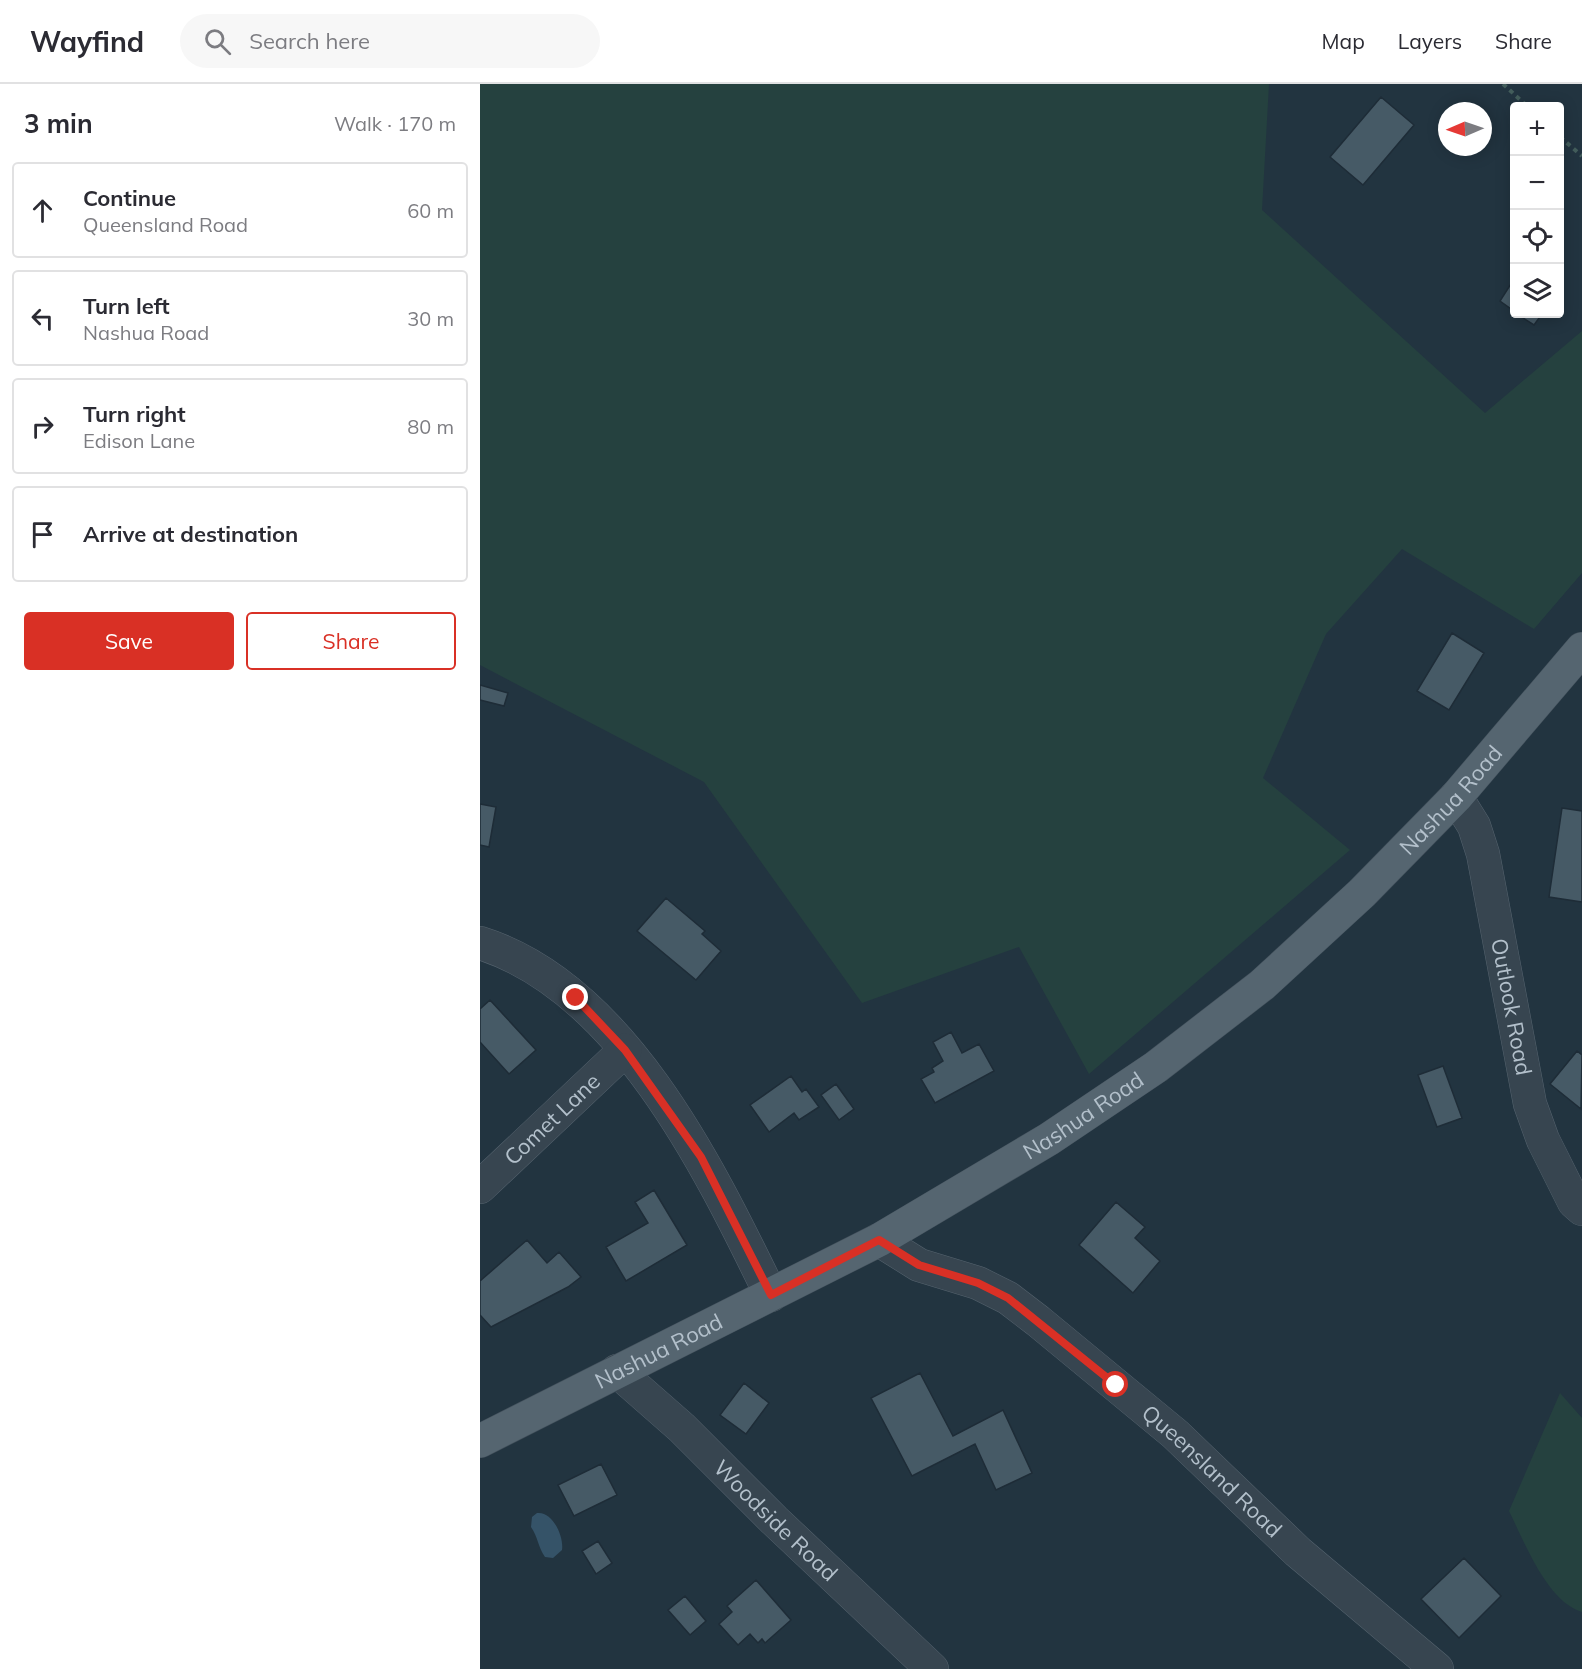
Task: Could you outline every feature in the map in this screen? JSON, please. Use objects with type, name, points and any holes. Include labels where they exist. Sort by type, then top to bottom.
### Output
[{"type":"main road","name":"Nashua Road","points":[[480,1441],[879,1240],[988,1177],[1099,1107],[1210,1027],[1321,932],[1456,797],[1582,649]]},
{"type":"street","name":"Outlook Road","points":[[1456,797],[1474,826],[1483,854],[1530,1104],[1543,1140],[1579,1201]]},
{"type":"street","points":[[480,943],[520,959],[548,975],[576,998],[625,1050],[701,1157],[771,1295]]},
{"type":"street","name":"Comet Lane","points":[[480,1187],[625,1050]]},
{"type":"street","name":"Queensland Road","points":[[879,1240],[919,1265],[978,1283],[1008,1298],[1175,1434],[1298,1552],[1437,1669]]},
{"type":"street","name":"Woodside Road","points":[[617,1371],[682,1428],[774,1520],[932,1669]]},
{"type":"path","points":[[1503,84],[1523,102]]},
{"type":"path","points":[[1564,140],[1582,156]]},
{"type":"green space","points":[[480,84],[1269,84],[1262,210],[1485,413],[1582,331],[1582,573],[1534,629],[1402,549],[1326,634],[1263,778],[1350,850],[1089,1074],[1019,947],[862,1003],[704,782],[480,665]]},
{"type":"green space","points":[[1560,1393],[1582,1418],[1582,1612],[1569,1606],[1547,1584],[1529,1554],[1509,1511]]},
{"type":"water","points":[[537,1513],[548,1516],[559,1532],[562,1550],[553,1558],[545,1557],[531,1527],[532,1517]]},
{"type":"building","points":[[1381,97],[1414,125],[1363,185],[1330,157]]},
{"type":"building","points":[[1510,285],[1510,308],[1500,301]]},
{"type":"building","points":[[1523,318],[1539,318],[1534,325]]},
{"type":"building","points":[[1452,633],[1484,653],[1449,710],[1417,691]]},
{"type":"building","points":[[480,685],[508,693],[504,706],[480,700]]},
{"type":"building","points":[[480,804],[496,807],[489,847],[480,845]]},
{"type":"building","points":[[1562,808],[1582,811],[1582,902],[1549,897]]},
{"type":"building","points":[[666,898],[705,931],[702,934],[721,951],[696,980],[637,931]]},
{"type":"building","points":[[490,1000],[536,1050],[509,1074],[480,1042],[480,1009]]},
{"type":"building","points":[[951,1032],[962,1053],[979,1044],[994,1071],[935,1103],[921,1079],[934,1072],[932,1068],[943,1061],[933,1042]]},
{"type":"building","points":[[1577,1051],[1582,1055],[1581,1109],[1550,1084]]},
{"type":"building","points":[[1443,1066],[1462,1118],[1437,1127],[1418,1075]]},
{"type":"building","points":[[791,1076],[802,1092],[806,1089],[819,1107],[799,1120],[794,1113],[769,1132],[750,1105]]},
{"type":"building","points":[[836,1084],[854,1109],[839,1120],[821,1095]]},
{"type":"building","points":[[654,1190],[687,1245],[626,1281],[606,1247],[648,1223],[635,1202]]},
{"type":"building","points":[[1116,1202],[1145,1227],[1135,1238],[1160,1261],[1133,1293],[1079,1245]]},
{"type":"building","points":[[527,1240],[547,1263],[559,1252],[581,1277],[568,1287],[491,1327],[480,1315],[480,1281]]},
{"type":"building","points":[[920,1373],[953,1436],[1003,1410],[1032,1473],[996,1490],[975,1444],[912,1476],[871,1398]]},
{"type":"building","points":[[744,1383],[769,1403],[746,1434],[720,1415]]},
{"type":"building","points":[[601,1464],[617,1495],[574,1516],[558,1485]]},
{"type":"building","points":[[598,1541],[612,1563],[596,1574],[582,1551]]},
{"type":"building","points":[[1464,1558],[1501,1596],[1459,1638],[1421,1599]]},
{"type":"building","points":[[756,1580],[791,1620],[765,1643],[762,1639],[758,1643],[750,1634],[738,1645],[719,1624],[732,1612],[727,1606]]},
{"type":"building","points":[[685,1596],[706,1621],[690,1635],[668,1610]]},
{"type":"route","points":[[576,998],[625,1050],[701,1157],[771,1295],[879,1240],[919,1265],[978,1283],[1008,1298],[1116,1385]]}]
